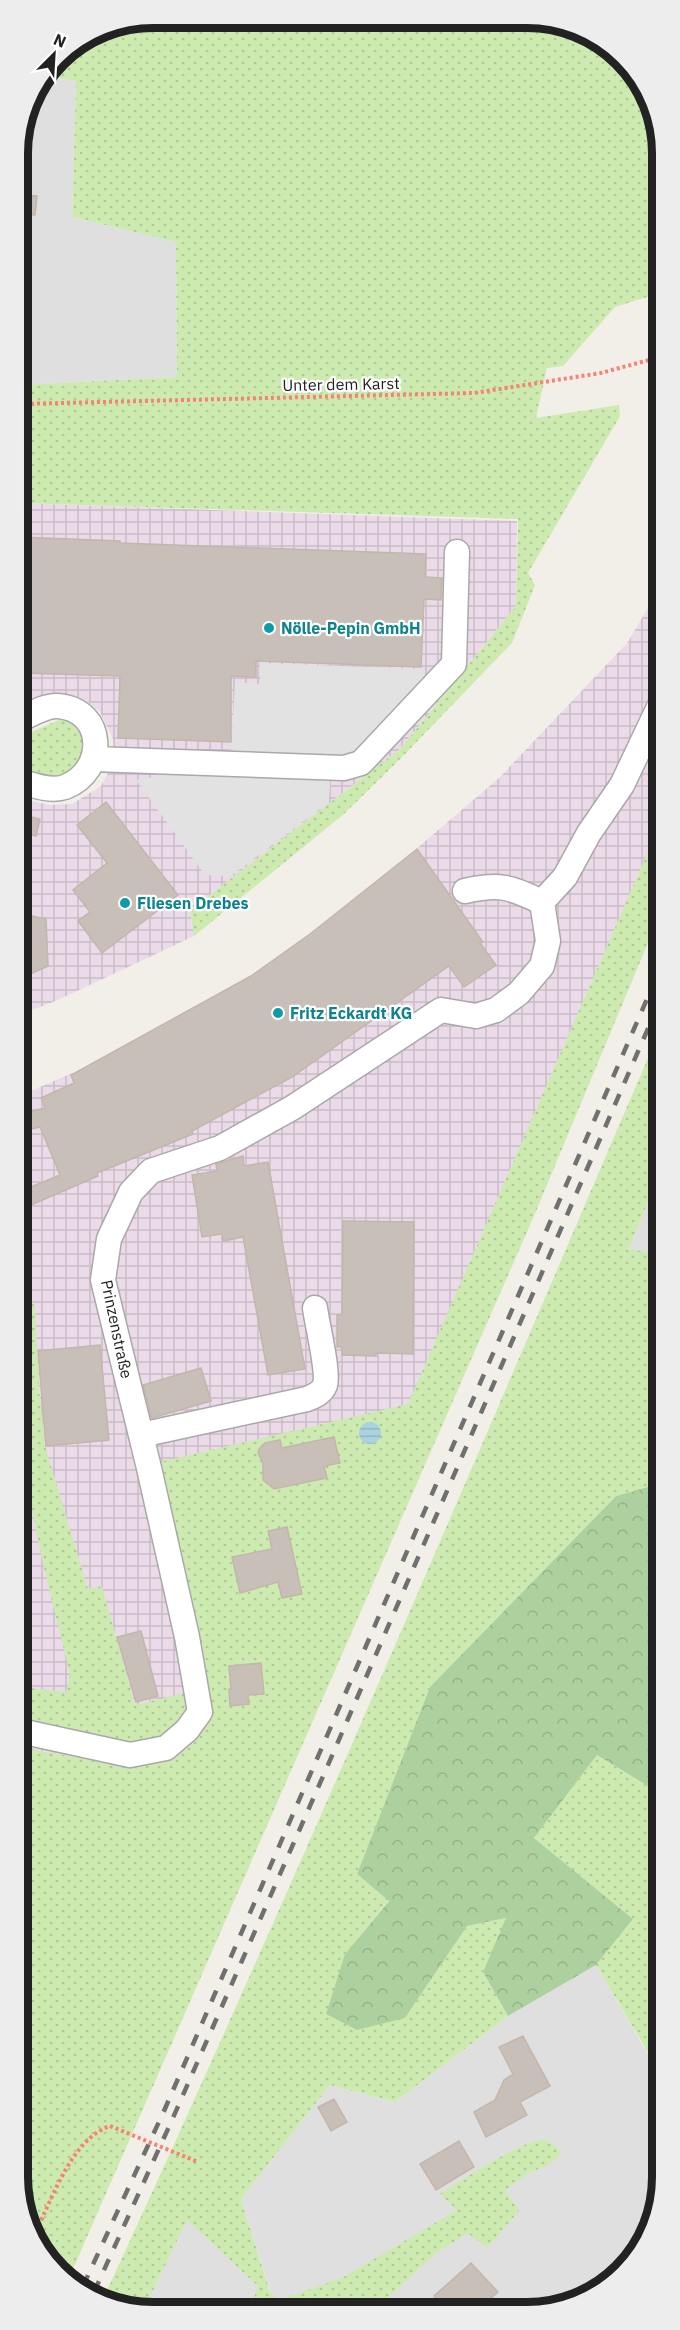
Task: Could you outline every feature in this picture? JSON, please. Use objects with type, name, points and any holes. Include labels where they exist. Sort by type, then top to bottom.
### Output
[{"type":"street","points":[[94,759],[344,768],[361,763],[454,664],[457,552]]},
{"type":"street","points":[[29,716],[45,708],[57,706],[79,714],[88,721],[96,739],[94,759],[87,774],[63,788],[46,788],[29,784]]},
{"type":"street","points":[[465,891],[490,886],[515,890],[542,902],[565,877],[589,833],[622,785],[652,722]]},
{"type":"street","name":"Prinzenstraße","points":[[28,1733],[130,1755],[166,1748],[187,1730],[200,1712],[187,1637],[103,1280],[109,1239],[130,1192],[151,1171],[220,1148],[292,1108],[441,1010],[476,1016],[496,1010],[519,993],[542,966],[548,941],[542,902]]},
{"type":"street","points":[[141,1435],[307,1399],[318,1394],[325,1385],[326,1372],[315,1308]]},
{"type":"path","name":"Unter dem Karst","points":[[29,404],[474,393],[601,373],[652,359]]},
{"type":"path","points":[[39,2226],[78,2149],[99,2130],[110,2126],[198,2162]]},
{"type":"shaded area","points":[[49,84],[76,84],[72,217],[176,242],[177,377],[29,384],[29,145],[35,113]]},
{"type":"shaded area","points":[[29,503],[517,521],[516,606],[400,749],[190,910],[194,936],[58,1000],[29,1011],[29,800],[50,805],[72,804],[101,786],[112,765],[113,739],[100,712],[87,701],[73,695],[58,693],[39,696],[29,702]]},
{"type":"shaded area","points":[[652,601],[652,843],[238,1799],[208,1792],[206,1726],[185,1750],[162,1762],[129,1767],[28,1749],[29,1092],[133,1047],[244,982],[332,921],[499,778],[628,642]]},
{"type":"shaded area","points":[[260,663],[422,669],[423,685],[351,756],[231,753],[235,682],[260,684]]},
{"type":"shaded area","points":[[159,772],[330,780],[329,802],[231,876],[205,875],[136,780],[156,777]]},
{"type":"shaded area","points":[[651,1193],[651,1253],[629,1249]]},
{"type":"shaded area","points":[[596,1965],[649,2056],[651,2055],[649,2201],[635,2239],[621,2259],[603,2276],[567,2295],[527,2302],[148,2301],[187,2219],[258,2286],[270,2291],[241,2199],[330,2085],[395,2102],[508,2016]]},
{"type":"green space","points":[[153,28],[527,28],[551,31],[589,45],[615,65],[635,91],[649,129],[652,153],[652,296],[615,307],[563,366],[547,368],[536,418],[619,405],[620,416],[528,573],[535,585],[512,643],[344,814],[194,936],[190,910],[400,749],[516,606],[518,519],[29,503],[29,384],[177,377],[176,242],[72,217],[76,84],[84,84],[84,50],[113,35],[137,30]]},
{"type":"green space","points":[[61,719],[67,721],[76,728],[81,736],[85,753],[72,772],[52,776],[29,771],[29,733]]},
{"type":"green space","points":[[652,843],[652,934],[534,1216],[72,2271],[54,2253],[41,2232],[31,2201],[28,2177],[28,1749],[129,1767],[162,1762],[185,1750],[206,1726],[190,1636],[151,1464],[408,1404]]},
{"type":"green space","points":[[652,1050],[651,1193],[629,1249],[651,1253],[651,1486],[616,1496],[430,1687],[357,1874],[389,1900],[345,1954],[405,2018],[467,1926],[507,1918],[483,1972],[508,2016],[395,2102],[330,2085],[241,2199],[270,2292],[279,2300],[342,2278],[457,2210],[440,2194],[507,2153],[534,2141],[543,2140],[559,2149],[560,2155],[547,2166],[530,2172],[505,2190],[519,2211],[487,2248],[468,2233],[437,2252],[383,2302],[252,2302],[258,2286],[187,2220],[148,2301],[106,2292],[247,1982]]},
{"type":"green space","points":[[28,1291],[35,1307],[39,1390],[45,1446],[88,1589],[102,1586],[135,1705],[185,1693],[187,1708],[180,1722],[158,1739],[136,1744],[28,1727],[28,1688],[66,1692],[70,1675],[28,1487]]},
{"type":"green space","points":[[651,1486],[651,1788],[597,1755],[534,1838],[633,1919],[596,1965],[508,2016],[483,1972],[506,1918],[467,1926],[405,2018],[357,2030],[326,2014],[345,1954],[389,1901],[357,1874],[430,1687],[616,1496]]},
{"type":"green space","points":[[597,1755],[651,1788],[651,2055],[596,1965],[633,1919],[534,1838]]},
{"type":"water","points":[[370,1422],[378,1425],[381,1433],[378,1441],[370,1444],[362,1441],[359,1433],[362,1425]]},
{"type":"building","points":[[29,196],[37,196],[35,215],[29,215]]},
{"type":"building","name":"Nölle-Pepin GmbH","points":[[29,537],[426,554],[425,577],[442,578],[441,600],[424,599],[421,667],[256,661],[256,677],[231,676],[231,742],[118,738],[120,676],[29,673]]},
{"type":"building","name":"Fliesen Drebes","points":[[106,802],[178,895],[102,953],[78,921],[90,912],[73,890],[107,863],[77,825]]},
{"type":"building","points":[[29,816],[40,819],[36,836],[29,834]]},
{"type":"building","name":"Fritz Eckardt KG","points":[[417,849],[483,942],[480,943],[496,965],[464,987],[449,966],[292,1077],[192,1131],[193,1134],[97,1173],[98,1176],[31,1205],[28,1188],[60,1175],[40,1127],[29,1130],[29,1112],[45,1108],[41,1098],[74,1083],[71,1075],[251,976],[310,934]]},
{"type":"building","points":[[29,915],[46,919],[48,966],[29,975]]},
{"type":"building","points":[[243,1156],[244,1166],[268,1162],[305,1369],[268,1375],[243,1237],[223,1241],[222,1234],[202,1237],[192,1175],[217,1171],[216,1164]]},
{"type":"building","points":[[343,1221],[414,1222],[413,1354],[342,1355],[342,1347],[337,1347],[337,1315],[342,1315]]},
{"type":"building","points":[[100,1345],[109,1440],[46,1446],[38,1351]]},
{"type":"building","points":[[201,1368],[211,1401],[152,1418],[143,1385]]},
{"type":"building","points":[[334,1437],[340,1463],[324,1466],[327,1478],[274,1489],[263,1480],[263,1463],[258,1453],[265,1443],[280,1440],[282,1448]]},
{"type":"building","points":[[287,1527],[302,1594],[282,1598],[278,1582],[240,1593],[232,1557],[272,1549],[268,1531]]},
{"type":"building","points":[[141,1631],[158,1696],[136,1702],[117,1637]]},
{"type":"building","points":[[261,1663],[264,1694],[248,1695],[249,1704],[230,1706],[229,1666]]},
{"type":"building","points":[[523,2036],[550,2086],[520,2102],[527,2115],[486,2137],[474,2112],[495,2100],[504,2080],[513,2074],[499,2047]]},
{"type":"building","points":[[334,2099],[347,2122],[331,2131],[318,2107]]},
{"type":"building","points":[[459,2141],[474,2167],[436,2190],[420,2164]]},
{"type":"building","points":[[471,2263],[498,2292],[487,2302],[433,2302],[436,2299],[434,2296]]},
{"type":"railway","points":[[85,2282],[164,2111],[652,988]]},
{"type":"railway","points":[[96,2288],[324,1774],[652,1020]]},
{"type":"place","name":"Nölle-Pepin GmbH","points":[[269,628]]},
{"type":"place","name":"Fliesen Drebes","points":[[125,903]]},
{"type":"place","name":"Fritz Eckardt KG","points":[[278,1013]]}]
